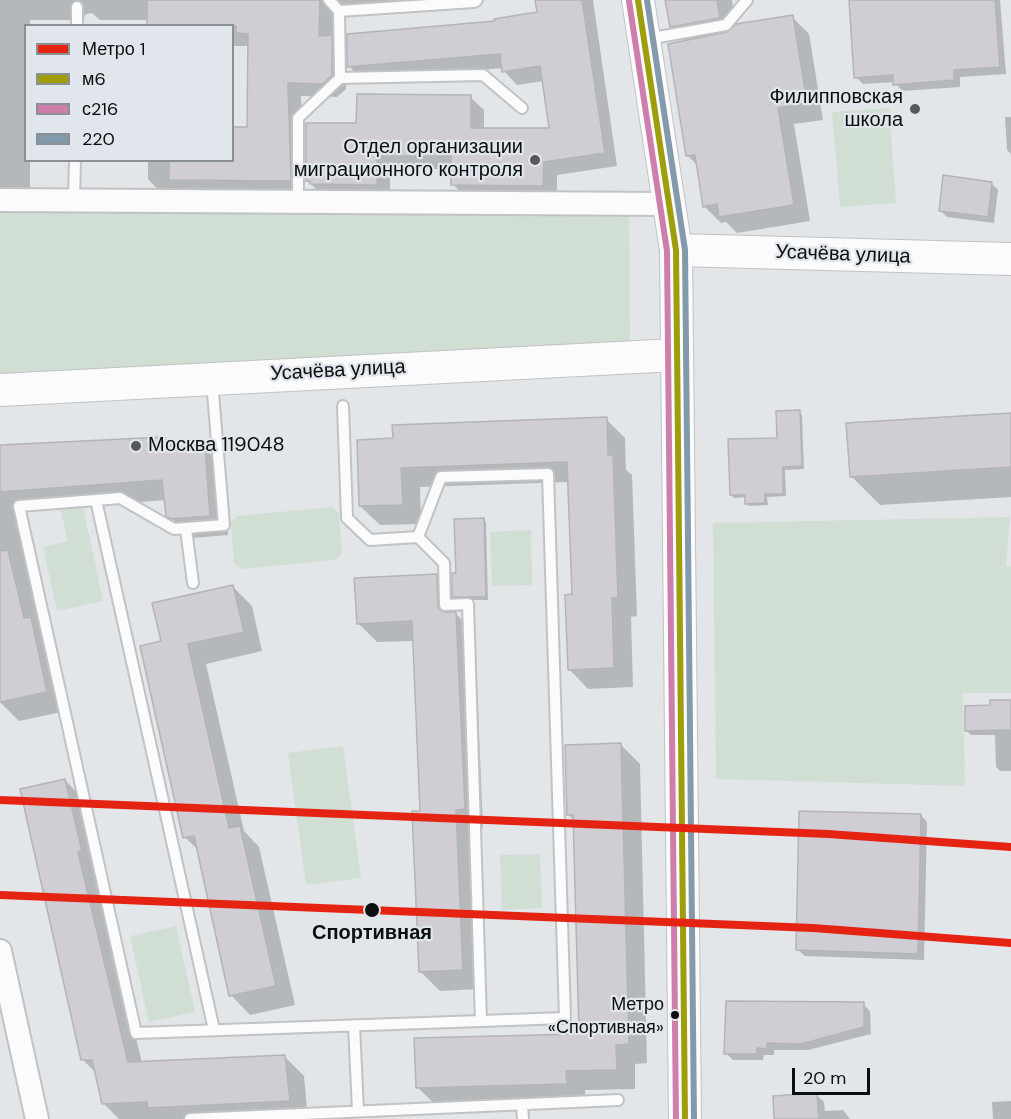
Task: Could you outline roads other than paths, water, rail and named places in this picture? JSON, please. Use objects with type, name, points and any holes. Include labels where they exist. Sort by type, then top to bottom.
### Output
[{"type":"street","points":[[638,0],[676,250],[685,1119]]},
{"type":"street","points":[[0,200],[669,204]]},
{"type":"street","name":"Усачёва улица","points":[[676,250],[1011,259]]},
{"type":"street","name":"Усачёва улица","points":[[0,390],[676,355]]},
{"type":"street","points":[[0,951],[37,1119]]},
{"type":"lane","points":[[328,0],[339,11],[340,78]]},
{"type":"lane","points":[[339,11],[477,0]]},
{"type":"lane","points":[[644,39],[726,25],[747,0]]},
{"type":"lane","points":[[77,7],[77,24]]},
{"type":"lane","points":[[298,202],[298,118],[340,78],[483,75],[522,108]]},
{"type":"lane","points":[[74,200],[75,162]]},
{"type":"lane","points":[[212,378],[224,525],[174,529],[120,498],[19,506],[136,1033],[565,1018],[548,474],[441,477],[418,537]]},
{"type":"lane","points":[[343,406],[347,518],[370,540],[418,537],[444,563],[445,605],[468,604],[481,1021]]},
{"type":"lane","points":[[96,500],[214,1030]]},
{"type":"lane","points":[[186,529],[193,583]]},
{"type":"lane","points":[[354,1025],[358,1111]]},
{"type":"lane","points":[[190,1119],[618,1100]]},
{"type":"lane","points":[[522,1104],[523,1119]]},
{"type":"metro line","name":"1","points":[[0,800],[828,834],[1011,847]]},
{"type":"metro line","name":"1","points":[[0,895],[813,928],[1011,943]]},
{"type":"place","name":"Филипповская школа","points":[[915,109]]},
{"type":"place","name":"Отдел организации миграционного контроля","points":[[535,160]]},
{"type":"place","name":"Москва 119048","points":[[136,446]]},
{"type":"place","name":"Спортивная","points":[[372,910]]},
{"type":"place","name":"Метро «Спортивная»","points":[[675,1015]]}]
